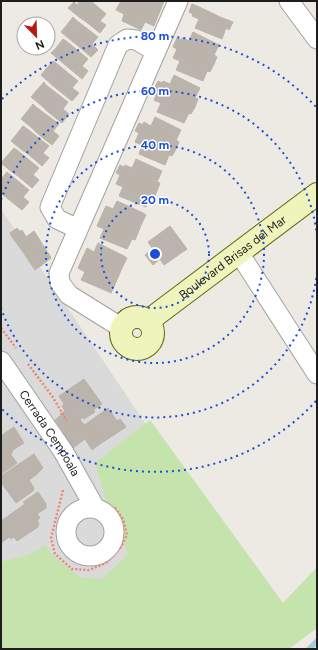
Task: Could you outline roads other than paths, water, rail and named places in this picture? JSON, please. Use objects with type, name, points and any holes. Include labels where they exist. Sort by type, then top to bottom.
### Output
[{"type":"street","points":[[122,328],[69,295],[60,283],[59,273],[178,1]]},
{"type":"street","points":[[289,1],[317,39]]},
{"type":"street","points":[[78,228],[57,219],[50,207],[118,45],[127,39],[136,40],[155,51]]},
{"type":"street","name":"Boulevard Brisas del Mar","points":[[122,328],[126,321],[133,317],[141,317],[148,321],[317,194]]},
{"type":"street","points":[[238,253],[317,374]]},
{"type":"street","name":"Cerrada Cempoala","points":[[1,361],[63,451],[95,508]]},
{"type":"waterway","points":[[309,649],[317,641]]}]
